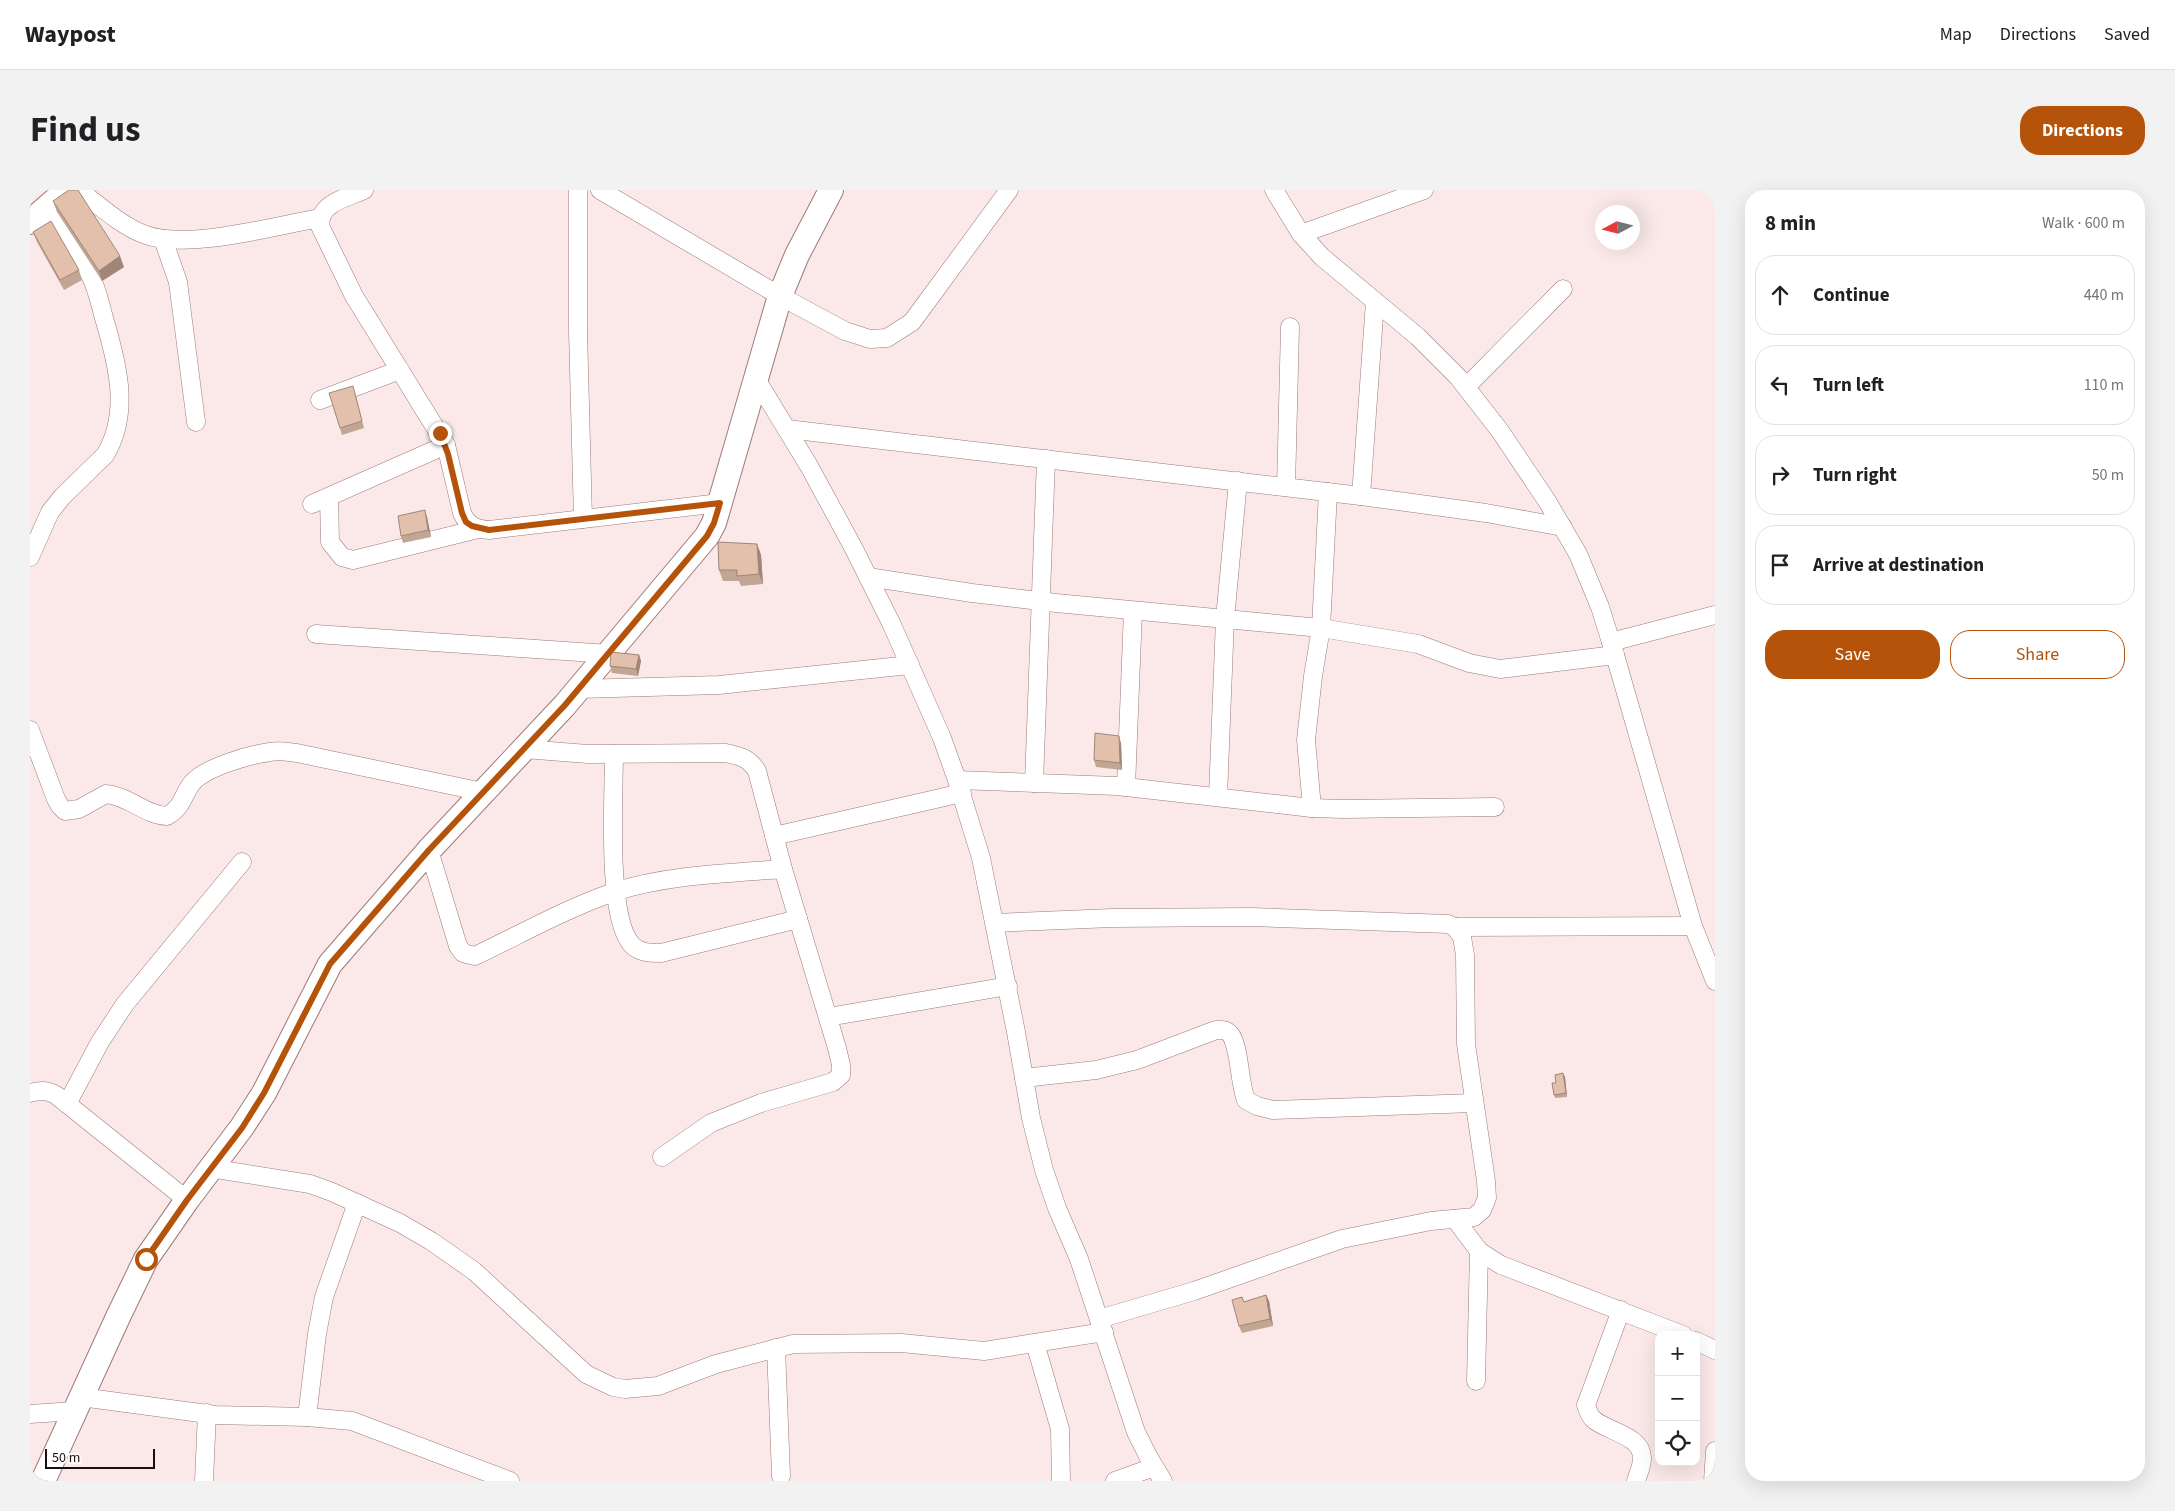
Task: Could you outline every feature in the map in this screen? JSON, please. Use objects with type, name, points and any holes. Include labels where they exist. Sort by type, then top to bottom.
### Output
[{"type":"street","points":[[30,557],[50,512],[62,497],[105,455],[116,436],[119,412],[118,370],[92,278],[38,215],[67,190]]},
{"type":"street","points":[[79,190],[124,224],[146,235],[163,239],[188,240],[218,236],[320,218]]},
{"type":"street","points":[[364,190],[330,205],[323,211],[320,218],[320,226],[354,296],[446,445],[462,513],[466,522],[478,529]]},
{"type":"street","points":[[578,190],[578,330],[583,520]]},
{"type":"street","points":[[600,190],[780,296],[845,330],[870,339],[887,338],[912,322],[1009,190]]},
{"type":"street","points":[[43,1481],[77,1404],[146,1259],[210,1168],[242,1128],[264,1093],[330,964],[429,850],[580,689],[699,547],[714,523],[780,296],[797,255],[830,190]]},
{"type":"street","points":[[1274,190],[1301,234],[1336,270],[1437,355],[1466,387],[1500,430],[1563,527],[1586,571],[1613,649],[1693,926],[1715,981]]},
{"type":"street","points":[[1301,234],[1424,190]]},
{"type":"street","points":[[163,239],[178,282],[196,422]]},
{"type":"street","points":[[1466,387],[1562,289]]},
{"type":"street","points":[[1361,496],[1375,302]]},
{"type":"street","points":[[1286,487],[1290,327]]},
{"type":"street","points":[[320,400],[400,370]]},
{"type":"street","points":[[756,380],[814,474],[868,577],[942,738],[959,787],[981,858],[1008,986],[1031,1118],[1049,1187],[1066,1227],[1101,1325],[1136,1432],[1158,1474],[1115,1481]]},
{"type":"street","points":[[787,429],[1361,496],[1486,513],[1563,527]]},
{"type":"street","points":[[312,504],[446,445]]},
{"type":"street","points":[[1034,783],[1046,459]]},
{"type":"street","points":[[1218,797],[1225,619],[1238,481]]},
{"type":"street","points":[[1312,808],[1306,740],[1313,676],[1321,628],[1328,492]]},
{"type":"street","points":[[328,497],[330,542],[342,557],[353,560],[478,529],[489,530],[583,520],[720,503]]},
{"type":"street","points":[[868,577],[1041,602],[1321,628],[1418,644],[1469,664],[1500,669],[1613,649],[1715,615]]},
{"type":"street","points":[[1126,787],[1133,610]]},
{"type":"street","points":[[316,634],[609,654]]},
{"type":"street","points":[[580,689],[719,684],[910,665]]},
{"type":"street","points":[[30,730],[56,799],[65,811],[79,809],[106,794],[122,798],[157,816],[167,816],[182,804],[192,784],[203,773],[231,762],[270,752],[297,753],[482,792]]},
{"type":"street","points":[[524,748],[551,752],[614,754],[726,753],[741,756],[752,763],[757,770],[783,869],[838,1048],[841,1075],[833,1082],[761,1103],[711,1123],[662,1157]]},
{"type":"street","points":[[614,754],[614,892],[622,925],[632,944],[642,951],[652,953],[798,919]]},
{"type":"street","points":[[774,836],[959,787],[1034,783],[1126,787],[1312,808],[1495,806]]},
{"type":"street","points":[[429,850],[458,946],[464,953],[475,956],[562,912],[614,892],[676,879],[783,869]]},
{"type":"street","points":[[67,1104],[100,1042],[125,1004],[242,862]]},
{"type":"street","points":[[995,923],[1112,918],[1252,917],[1440,924],[1454,927],[1693,926]]},
{"type":"street","points":[[210,1168],[310,1184],[400,1223],[452,1255],[500,1293],[586,1374],[613,1387],[625,1389],[658,1386],[716,1364],[776,1348],[809,1343],[901,1344],[984,1351],[1035,1343],[1101,1325],[1342,1239],[1372,1231],[1474,1217],[1482,1210],[1487,1198],[1466,1044],[1465,955],[1462,937],[1454,927]]},
{"type":"street","points":[[828,1017],[1008,986]]},
{"type":"street","points":[[1024,1078],[1096,1070],[1138,1060],[1216,1030],[1224,1030],[1230,1034],[1235,1043],[1242,1090],[1246,1100],[1257,1106],[1273,1110],[1474,1103]]},
{"type":"street","points":[[30,1093],[49,1091],[187,1200]]},
{"type":"street","points":[[307,1417],[317,1334],[324,1297],[357,1203]]},
{"type":"street","points":[[1456,1219],[1479,1251],[1501,1265],[1673,1331]]},
{"type":"street","points":[[1476,1381],[1479,1251]]},
{"type":"street","points":[[1621,1310],[1586,1405],[1594,1420],[1632,1440],[1638,1446],[1642,1453],[1643,1461],[1636,1481]]},
{"type":"street","points":[[1035,1343],[1060,1429],[1061,1481]]},
{"type":"street","points":[[1700,1343],[1715,1350]]},
{"type":"street","points":[[776,1348],[782,1476]]},
{"type":"street","points":[[30,1414],[77,1404],[258,1417],[344,1419],[369,1426],[510,1481]]},
{"type":"street","points":[[204,1481],[207,1413]]},
{"type":"street","points":[[1713,1481],[1715,1451]]},
{"type":"building","points":[[69,190],[78,190],[120,256],[99,271],[53,201]]},
{"type":"building","points":[[51,221],[79,270],[60,280],[33,232]]},
{"type":"building","points":[[353,386],[362,421],[340,428],[329,393]]},
{"type":"building","points":[[425,510],[428,530],[401,536],[398,516]]},
{"type":"building","points":[[718,542],[757,544],[759,574],[737,576],[737,570],[719,570]]},
{"type":"building","points":[[611,652],[639,655],[636,669],[610,666]]},
{"type":"building","points":[[1095,733],[1119,736],[1120,763],[1094,760]]},
{"type":"building","points":[[1563,1073],[1566,1093],[1554,1095],[1552,1083],[1556,1083],[1555,1075]]},
{"type":"building","points":[[1266,1295],[1270,1319],[1239,1326],[1232,1300],[1242,1297],[1244,1302]]},
{"type":"route","points":[[146,1259],[222,1152],[242,1128],[264,1093],[330,964],[402,879],[469,805],[565,705],[642,616],[707,536],[714,523],[720,503],[532,526],[489,530],[478,529],[466,522],[462,513],[446,445],[440,433]]}]
